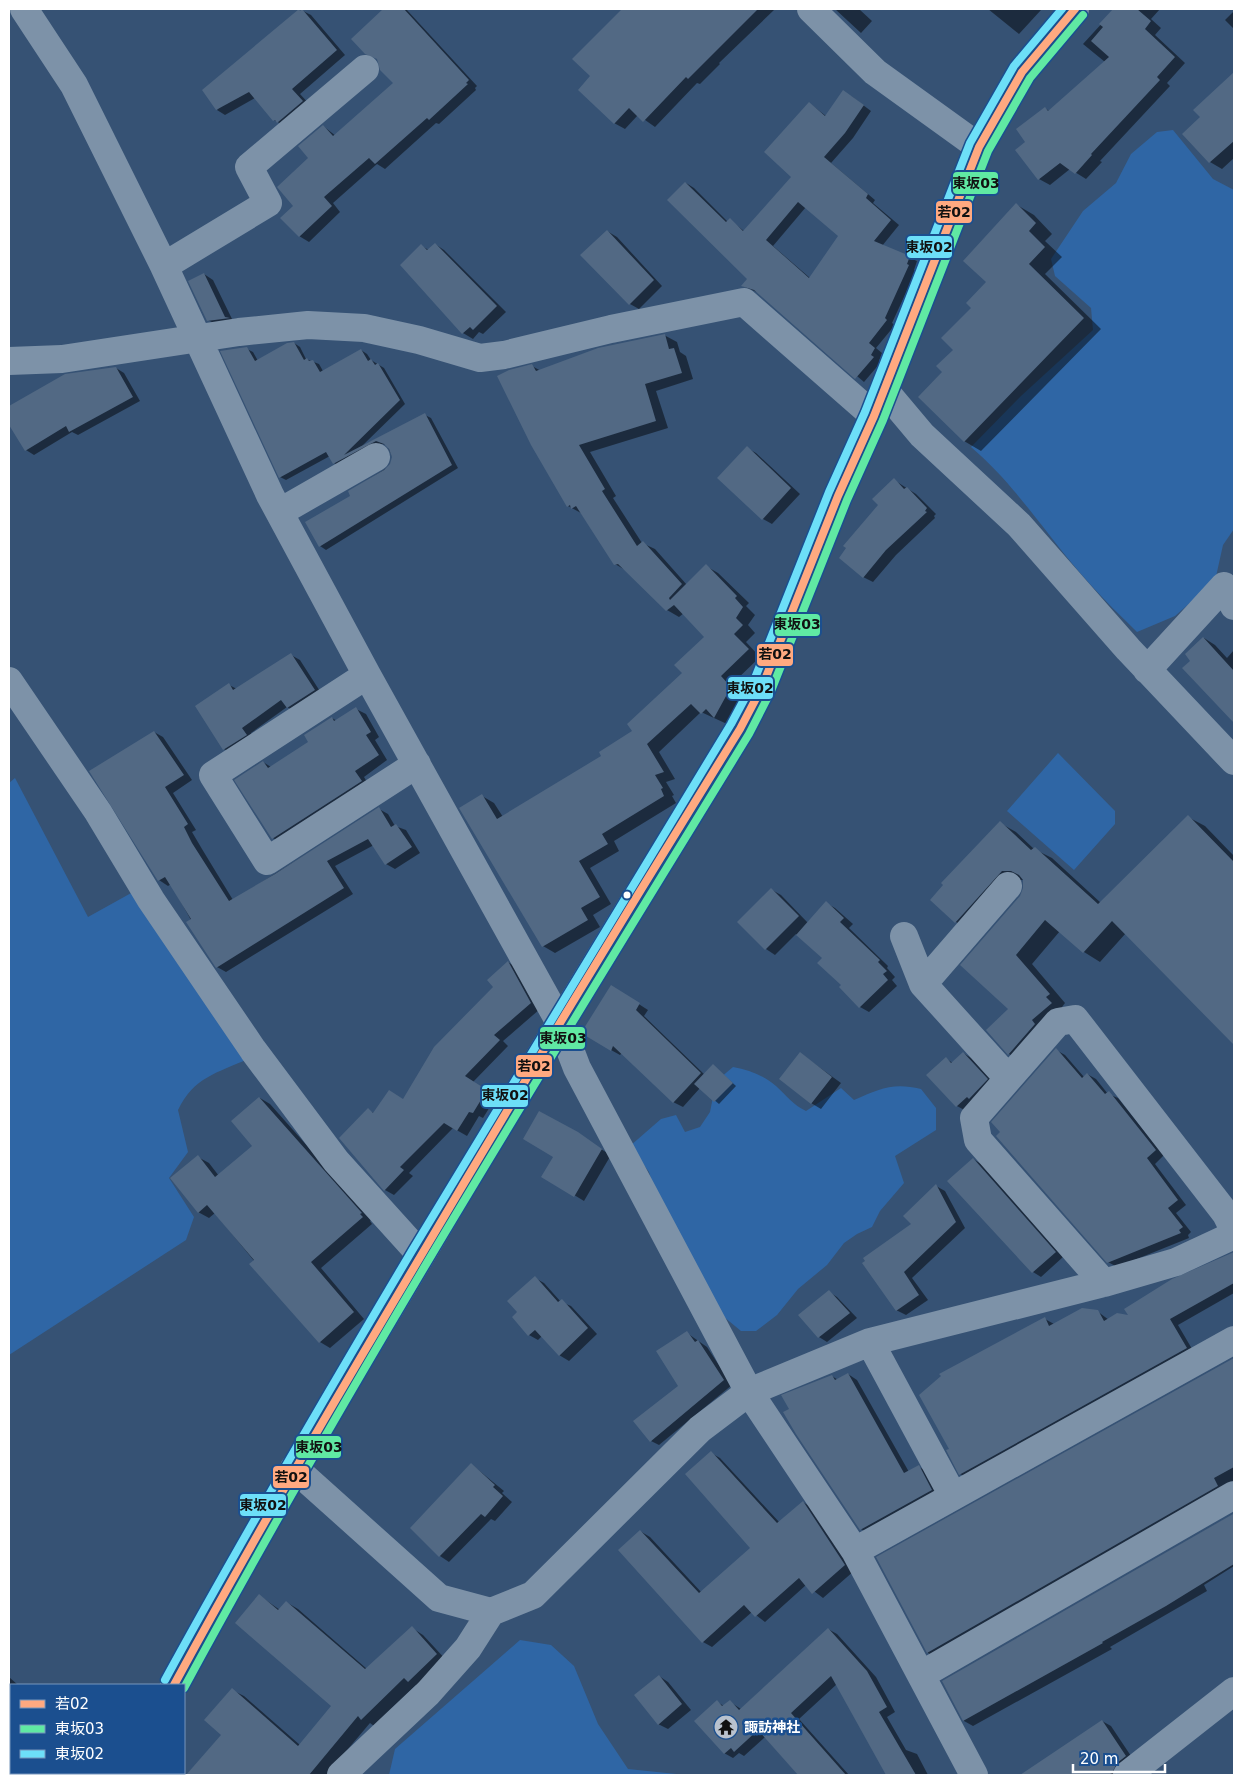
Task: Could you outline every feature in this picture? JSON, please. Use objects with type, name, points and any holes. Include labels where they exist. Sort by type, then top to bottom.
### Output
[{"type":"main road","points":[[175,1684],[294,1468],[560,1020],[744,721],[762,687],[838,496],[885,391],[979,147],[1022,72],[1075,9]]},
{"type":"street","points":[[24,9],[74,86],[164,266],[196,339],[280,512],[367,674],[560,1020],[577,1068],[749,1392],[854,1551],[974,1775]]},
{"type":"street","points":[[811,9],[875,72],[979,147]]},
{"type":"street","points":[[164,266],[268,203],[249,167],[365,68]]},
{"type":"street","points":[[9,361],[62,358],[308,325],[364,328],[419,340],[480,358],[504,355],[611,329],[744,302],[874,416]]},
{"type":"street","points":[[885,391],[922,435],[1019,525],[1147,670],[1234,761]]},
{"type":"street","points":[[280,512],[376,457]]},
{"type":"street","points":[[1147,670],[1224,586],[1234,606]]},
{"type":"street","points":[[367,674],[213,775],[267,861],[417,764]]},
{"type":"street","points":[[9,681],[98,812],[151,900],[253,1050],[336,1161],[421,1255]]},
{"type":"street","points":[[923,984],[1008,886]]},
{"type":"street","points":[[904,936],[923,984],[1008,1078]]},
{"type":"street","points":[[1104,1283],[978,1140],[974,1118],[1058,1022],[1075,1019],[1226,1214],[1234,1230]]},
{"type":"street","points":[[294,1468],[439,1598],[491,1612],[533,1596],[700,1429],[749,1392],[870,1342],[1104,1283],[1176,1262],[1234,1235]]},
{"type":"street","points":[[854,1551],[1234,1340]]},
{"type":"street","points":[[870,1342],[953,1496]]},
{"type":"street","points":[[922,1675],[1234,1495]]},
{"type":"street","points":[[341,1775],[428,1693],[468,1648],[491,1612]]},
{"type":"street","points":[[1128,1775],[1234,1691]]},
{"type":"shaded area","points":[[1173,130],[1213,179],[1234,190],[1234,529],[1223,545],[1215,581],[1175,616],[1137,632],[1074,566],[1004,479],[971,447],[1021,396],[1093,330],[1091,308],[1055,276],[1051,259],[1083,211],[1116,183],[1131,154],[1157,132]]},
{"type":"shaded area","points":[[1058,753],[1115,811],[1115,824],[1074,870],[1007,811]]},
{"type":"shaded area","points":[[15,778],[88,917],[133,892],[248,1059],[207,1077],[191,1090],[178,1110],[188,1152],[169,1178],[194,1217],[186,1240],[9,1355],[9,783]]},
{"type":"shaded area","points":[[733,1067],[750,1071],[766,1079],[801,1109],[806,1111],[841,1088],[854,1100],[879,1090],[902,1086],[921,1089],[936,1108],[936,1130],[895,1156],[904,1183],[880,1211],[872,1227],[844,1243],[827,1265],[798,1289],[777,1315],[756,1331],[741,1331],[718,1312],[657,1199],[649,1172],[630,1146],[661,1119],[676,1115],[685,1132],[700,1127],[710,1112],[714,1092],[720,1078]]},
{"type":"shaded area","points":[[520,1640],[551,1645],[574,1666],[598,1724],[628,1769],[686,1775],[389,1775],[395,1749]]},
{"type":"building","points":[[299,9],[300,11],[302,9],[337,50],[292,89],[303,101],[277,123],[275,120],[273,121],[249,92],[216,110],[202,90]]},
{"type":"building","points":[[383,9],[404,9],[469,80],[466,83],[468,84],[429,120],[427,118],[375,164],[369,158],[324,197],[332,206],[299,237],[280,218],[293,206],[277,187],[308,158],[298,146],[323,125],[333,136],[393,83],[380,70],[377,59],[365,54],[351,39]]},
{"type":"building","points":[[622,9],[758,9],[688,79],[686,77],[643,122],[629,108],[614,124],[578,90],[590,76],[572,59]]},
{"type":"building","points":[[1113,9],[1137,9],[1151,21],[1145,29],[1175,57],[1157,77],[1160,80],[1091,154],[1075,174],[1060,163],[1038,180],[1015,150],[1025,142],[1016,129],[1045,107],[1048,111],[1109,57],[1091,41],[1103,27],[1099,24]]},
{"type":"building","points":[[1234,72],[1234,141],[1209,163],[1182,134],[1200,117],[1193,110]]},
{"type":"building","points":[[843,90],[864,105],[845,133],[824,157],[868,194],[866,198],[891,220],[874,241],[910,256],[907,264],[909,265],[885,318],[887,320],[869,343],[875,348],[871,355],[874,357],[855,379],[754,290],[741,286],[747,279],[667,200],[685,182],[726,222],[730,218],[743,231],[791,177],[764,152],[809,102],[825,116]],"holes":[[[798,202],[838,236],[809,278],[766,240]]]},
{"type":"building","points":[[1016,203],[1036,223],[1029,231],[1045,247],[1029,264],[1084,318],[964,442],[918,397],[942,372],[936,366],[953,350],[941,338],[971,308],[966,303],[986,282],[963,261]]},
{"type":"building","points":[[607,230],[654,280],[629,305],[580,255]]},
{"type":"building","points":[[435,243],[497,306],[473,330],[470,327],[462,334],[400,265],[421,244],[427,250]]},
{"type":"building","points":[[204,273],[225,317],[230,318],[207,321],[188,281]]},
{"type":"building","points":[[665,334],[669,349],[674,348],[682,373],[645,384],[656,421],[579,445],[605,489],[602,491],[637,546],[643,541],[682,584],[669,598],[670,600],[706,564],[737,596],[735,598],[743,607],[736,618],[743,625],[734,634],[749,649],[721,676],[731,687],[714,718],[706,709],[701,714],[691,704],[647,744],[664,772],[655,775],[663,788],[661,789],[664,796],[602,834],[608,844],[579,861],[600,897],[581,908],[588,920],[542,947],[459,808],[482,794],[497,819],[601,756],[599,752],[632,731],[627,724],[682,673],[674,665],[704,637],[674,605],[666,611],[618,564],[614,565],[576,506],[571,509],[570,505],[567,507],[531,445],[497,376],[509,370],[532,364],[536,371],[598,348]]},
{"type":"building","points":[[294,342],[304,360],[307,358],[309,361],[313,360],[320,372],[361,349],[368,361],[371,359],[375,365],[378,363],[400,400],[344,455],[425,413],[452,465],[319,547],[305,522],[350,496],[348,491],[384,470],[390,464],[392,457],[389,449],[384,444],[376,441],[333,464],[326,452],[279,478],[220,351],[247,347],[255,361],[287,343]]},
{"type":"building","points":[[116,367],[133,397],[69,432],[66,426],[25,451],[9,425],[9,406],[65,374]]},
{"type":"building","points":[[747,446],[791,488],[762,520],[717,478]]},
{"type":"building","points":[[894,478],[904,489],[907,487],[927,508],[925,511],[927,512],[886,550],[863,578],[839,558],[846,548],[843,546],[878,505],[872,499]]},
{"type":"building","points":[[1203,637],[1234,671],[1234,723],[1182,668],[1190,661],[1185,654]]},
{"type":"building","points":[[291,653],[315,690],[287,708],[281,700],[242,728],[247,735],[223,750],[195,706],[229,683],[233,690]]},
{"type":"building","points":[[356,707],[371,732],[366,735],[379,755],[355,771],[362,781],[272,839],[234,780],[263,761],[268,768],[308,742],[304,735],[332,717],[334,721]]},
{"type":"building","points":[[154,731],[184,775],[165,787],[188,824],[184,827],[192,843],[229,901],[275,874],[379,807],[391,827],[396,824],[412,847],[385,865],[368,839],[327,861],[344,888],[216,968],[186,922],[191,919],[165,877],[158,881],[89,771]]},
{"type":"building","points":[[1188,815],[1234,862],[1234,1045],[1112,921],[1083,953],[1045,920],[1016,955],[1050,994],[1046,997],[1052,1003],[1032,1020],[1035,1024],[1008,1055],[986,1030],[1008,1009],[960,965],[1020,896],[1023,880],[1019,875],[1011,871],[1002,871],[955,923],[930,900],[943,885],[941,883],[1000,821],[1031,850],[1035,847],[1098,904]]},
{"type":"building","points":[[771,888],[799,916],[765,950],[737,922]]},
{"type":"building","points":[[826,901],[844,918],[840,922],[880,960],[878,962],[887,971],[883,974],[888,980],[859,1008],[839,987],[841,985],[817,963],[822,958],[796,935]]},
{"type":"building","points":[[508,961],[531,1003],[494,1035],[500,1040],[465,1076],[487,1090],[473,1113],[469,1112],[457,1131],[444,1123],[400,1167],[404,1170],[384,1191],[339,1138],[368,1108],[373,1113],[389,1090],[403,1099],[434,1047],[493,987],[487,980]]},
{"type":"building","points":[[611,985],[640,1003],[636,1010],[701,1073],[673,1103],[613,1046],[611,1051],[581,1033]]},
{"type":"building","points":[[1056,1048],[1082,1078],[1087,1073],[1105,1094],[1109,1091],[1156,1150],[1147,1158],[1178,1200],[1168,1208],[1183,1227],[1179,1230],[1181,1233],[1107,1263],[996,1136],[1000,1132],[991,1122]]},
{"type":"building","points":[[800,1052],[832,1077],[811,1104],[779,1079]]},
{"type":"building","points":[[963,1052],[988,1079],[969,1099],[967,1097],[956,1107],[926,1075],[946,1057],[951,1063]]},
{"type":"building","points":[[713,1064],[733,1083],[714,1102],[694,1084]]},
{"type":"building","points":[[259,1097],[362,1213],[360,1214],[363,1217],[311,1262],[354,1312],[319,1343],[249,1264],[254,1260],[207,1205],[198,1213],[170,1178],[198,1155],[215,1177],[252,1146],[231,1121]]},
{"type":"building","points":[[539,1111],[578,1132],[602,1149],[574,1197],[541,1177],[553,1157],[523,1139]]},
{"type":"building","points":[[973,1158],[1056,1252],[1032,1273],[947,1181]]},
{"type":"building","points":[[936,1184],[956,1222],[904,1272],[919,1295],[896,1311],[862,1263],[865,1261],[863,1258],[911,1224],[903,1216]]},
{"type":"building","points":[[1234,1252],[1234,1283],[1170,1319],[1187,1348],[959,1475],[946,1450],[949,1449],[919,1395],[941,1376],[939,1374],[1045,1317],[1049,1326],[1082,1308],[1098,1310],[1104,1321],[1117,1313],[1128,1315],[1124,1309],[1172,1279]]},
{"type":"building","points":[[535,1276],[558,1302],[562,1299],[588,1328],[559,1356],[535,1330],[528,1336],[512,1317],[517,1312],[507,1301]]},
{"type":"building","points":[[829,1290],[850,1313],[818,1338],[798,1315]]},
{"type":"building","points":[[687,1331],[695,1342],[698,1340],[724,1380],[650,1442],[633,1421],[678,1386],[656,1351]]},
{"type":"building","points":[[1234,1358],[1234,1467],[1214,1478],[1218,1486],[927,1653],[876,1557]]},
{"type":"building","points":[[848,1373],[904,1473],[919,1465],[932,1490],[860,1530],[783,1412],[789,1409],[781,1395],[832,1375],[835,1380]]},
{"type":"building","points":[[711,1451],[777,1523],[803,1501],[845,1565],[812,1594],[799,1578],[755,1617],[744,1605],[702,1643],[618,1550],[640,1530],[699,1593],[750,1548],[685,1474]]},
{"type":"building","points":[[471,1463],[495,1485],[493,1487],[503,1496],[485,1517],[481,1514],[439,1557],[410,1528]]},
{"type":"building","points":[[1233,1514],[1234,1564],[1103,1643],[963,1721],[942,1681]]},
{"type":"building","points":[[259,1594],[278,1610],[286,1601],[365,1669],[412,1626],[437,1654],[408,1682],[404,1678],[361,1720],[358,1716],[309,1775],[186,1775],[221,1735],[204,1720],[232,1688],[298,1746],[331,1706],[235,1623]]},
{"type":"building","points":[[828,1628],[867,1671],[887,1707],[879,1712],[916,1775],[886,1775],[831,1676],[791,1713],[846,1775],[798,1775],[758,1730],[734,1752],[731,1748],[724,1754],[694,1721],[717,1700],[722,1706],[730,1700],[739,1710]]},
{"type":"building","points":[[659,1675],[682,1704],[658,1725],[634,1695]]},
{"type":"building","points":[[1102,1720],[1126,1756],[1117,1763],[1112,1773],[1108,1775],[1020,1775]]},
{"type":"transit line","name":"東坂02","points":[[165,1680],[256,1518],[381,1303],[731,724],[753,683],[829,492],[865,412],[970,143],[1014,66],[1062,9]]},
{"type":"transit line","name":"若02","points":[[175,1684],[265,1522],[500,1122],[740,729],[762,687],[838,496],[874,416],[979,147],[1022,72],[1075,9]]},
{"type":"transit line","name":"東坂03","points":[[185,1686],[319,1446],[389,1326],[749,734],[771,691],[847,500],[883,420],[988,151],[1030,78],[1083,15]]},
{"type":"place","name":"諏訪神社","points":[[726,1727]]}]
